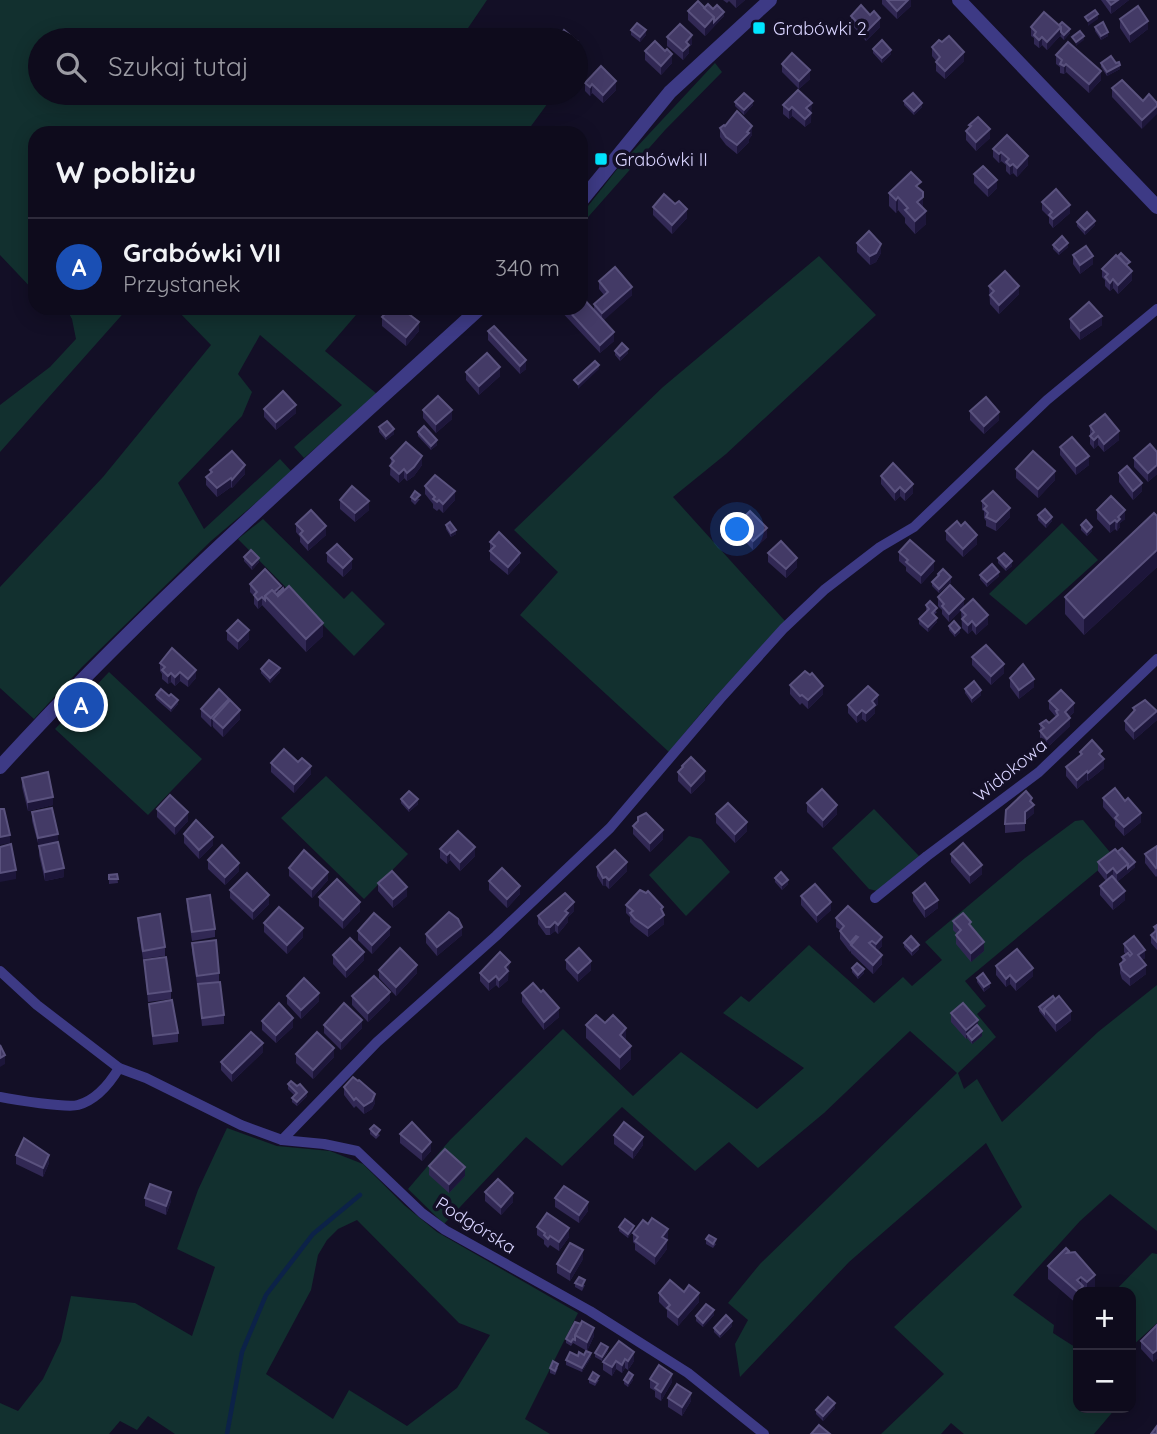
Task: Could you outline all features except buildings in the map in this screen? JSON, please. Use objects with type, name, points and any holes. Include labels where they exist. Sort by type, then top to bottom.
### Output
[{"type":"street","points":[[588,192],[670,92],[770,0]]},
{"type":"street","points":[[959,0],[1157,207]]},
{"type":"street","points":[[282,1140],[377,1042],[496,936],[610,828],[720,699],[784,628],[824,590],[880,547],[914,527],[1048,400],[1157,309]]},
{"type":"street","points":[[0,767],[103,659],[218,545],[472,315]]},
{"type":"street","name":"Widokowa","points":[[875,898],[1040,772],[1157,659]]},
{"type":"street","name":"Podgórska","points":[[0,971],[37,1005],[119,1068],[146,1078],[241,1125],[282,1140],[324,1144],[357,1151],[422,1213],[445,1230],[590,1311],[688,1373],[764,1434]]},
{"type":"street","points":[[0,1097],[77,1105],[96,1095],[119,1068]]},
{"type":"green space","points":[[0,0],[487,0],[468,28],[28,28],[28,105],[546,105],[531,126],[28,126],[28,285],[0,255]]},
{"type":"green space","points":[[715,63],[722,72],[665,130],[588,217],[588,206],[622,163]]},
{"type":"green space","points":[[819,256],[876,315],[726,454],[673,497],[785,621],[706,707],[669,752],[520,615],[558,572],[514,530],[663,387]]},
{"type":"green space","points":[[70,315],[122,315],[0,452],[0,405],[50,367],[76,339]]},
{"type":"green space","points":[[182,315],[356,315],[325,351],[377,394],[304,458],[294,447],[342,405],[260,335],[238,374],[252,392],[242,416],[178,483],[204,529],[280,459],[292,472],[211,541],[82,667],[34,719],[0,688],[0,587],[103,477],[211,345]]},
{"type":"green space","points":[[263,519],[344,599],[352,591],[385,624],[354,656],[238,539]]},
{"type":"green space","points":[[1062,523],[1098,560],[1026,625],[989,594]]},
{"type":"green space","points":[[109,672],[202,759],[148,815],[55,729]]},
{"type":"green space","points":[[326,776],[408,854],[364,899],[281,818]]},
{"type":"green space","points":[[874,809],[919,856],[877,891],[869,889],[832,848]]},
{"type":"green space","points":[[1083,820],[1114,857],[965,981],[986,1006],[977,1014],[996,1037],[958,1073],[964,1089],[977,1079],[1002,1122],[1098,1032],[1157,985],[1157,1231],[1110,1194],[1080,1221],[1013,1295],[1054,1325],[1053,1333],[1073,1346],[1073,1413],[1112,1413],[1094,1434],[964,1434],[951,1423],[941,1434],[881,1434],[944,1374],[894,1327],[1022,1207],[986,1143],[849,1262],[740,1377],[735,1344],[748,1320],[728,1303],[760,1264],[957,1073],[910,1031],[824,1113],[758,1168],[729,1142],[695,1171],[622,1107],[562,1166],[526,1137],[444,1224],[408,1189],[450,1140],[563,1029],[633,1096],[681,1052],[757,1109],[804,1068],[723,1013],[741,996],[749,1002],[809,945],[874,1003],[903,977],[912,986],[942,960],[925,942],[1025,858],[1075,821]]},
{"type":"green space","points":[[689,836],[701,839],[730,872],[686,916],[649,875]]},
{"type":"green space","points":[[227,1128],[277,1146],[330,1151],[363,1164],[404,1205],[437,1232],[578,1313],[525,1419],[550,1434],[175,1434],[148,1416],[137,1430],[120,1421],[109,1434],[0,1434],[0,1403],[18,1411],[43,1379],[61,1341],[71,1296],[135,1303],[192,1336],[215,1267],[177,1249],[198,1190]],"holes":[[[357,1220],[459,1323],[490,1335],[457,1388],[407,1426],[349,1390],[333,1419],[266,1374],[311,1290],[318,1255],[338,1229]]]},
{"type":"green space","points":[[1152,1253],[1157,1254],[1157,1323],[1136,1342],[1136,1287],[1119,1287]]},
{"type":"waterway","points":[[227,1434],[242,1352],[266,1295],[313,1234],[360,1195]]},
{"type":"place","name":"Grabówki 2","points":[[759,28]]},
{"type":"place","name":"Grabówki II","points":[[601,159]]},
{"type":"place","name":"Grabówki VII","points":[[81,705]]}]
